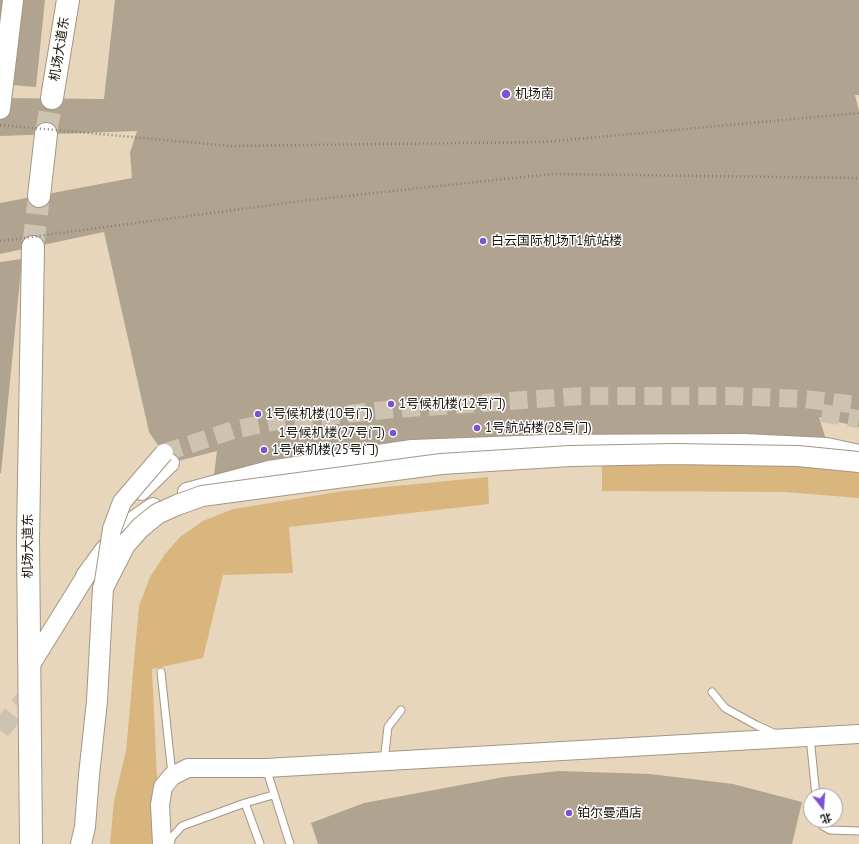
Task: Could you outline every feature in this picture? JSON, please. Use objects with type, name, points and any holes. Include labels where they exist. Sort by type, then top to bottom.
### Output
[{"type":"highway","name":"机场大道东","points":[[52,98],[68,0]]},
{"type":"highway","points":[[39,196],[46,134]]},
{"type":"highway","name":"机场大道东","points":[[31,844],[28,531],[34,247]]},
{"type":"highway","points":[[19,844],[30,744]]},
{"type":"main road","points":[[0,109],[13,0]]},
{"type":"main road","points":[[81,844],[97,701],[103,588],[126,545],[140,528],[157,514],[202,496],[441,464],[570,456],[674,454],[798,456],[859,462]]},
{"type":"street","points":[[86,576],[104,550],[130,523],[156,505],[182,493],[269,470],[412,449],[546,444],[744,443],[827,447],[859,454]]},
{"type":"street","points":[[30,666],[86,576],[127,508],[167,458],[122,502],[112,528],[103,588]]},
{"type":"street","points":[[162,844],[160,805],[164,787],[172,776],[188,768],[266,768],[859,734]]},
{"type":"lane","points":[[161,672],[172,776]]},
{"type":"lane","points":[[712,692],[725,708],[756,726],[786,738]]},
{"type":"lane","points":[[384,761],[388,727],[401,710]]},
{"type":"lane","points":[[810,737],[815,788]]},
{"type":"lane","points":[[266,768],[273,795],[290,844]]},
{"type":"lane","points":[[170,844],[172,837],[182,826],[245,803],[273,795]]},
{"type":"lane","points":[[245,803],[260,844]]},
{"type":"lane","points":[[826,828],[830,830],[859,831]]},
{"type":"path","points":[[0,125],[230,146],[544,142],[859,112]]},
{"type":"path","points":[[0,241],[309,200],[551,174],[859,178]]},
{"type":"shaded area","points":[[0,0],[859,0],[859,844],[0,844]]},
{"type":"shaded area","points":[[752,463],[859,472],[859,498],[785,492],[602,491],[602,464]]},
{"type":"shaded area","points":[[488,477],[489,504],[289,527],[293,573],[223,575],[203,658],[152,669],[160,844],[110,844],[114,801],[126,751],[139,606],[150,577],[165,554],[180,537],[203,521],[233,509],[344,491]]},
{"type":"building","points":[[0,0],[45,0],[36,87],[0,84]]},
{"type":"building","name":"白云国际机场T1航站楼","points":[[115,0],[859,0],[859,95],[855,95],[859,111],[859,427],[819,417],[827,443],[719,434],[547,435],[341,452],[214,475],[217,451],[170,463],[149,432],[104,232],[0,254],[0,203],[132,178],[130,153],[137,131],[0,136],[0,98],[104,99]]},
{"type":"building","points":[[22,259],[1,473],[0,473],[0,262]]},
{"type":"building","name":"铂尔曼酒店","points":[[559,771],[650,774],[733,784],[802,802],[792,844],[318,844],[311,823],[364,803],[504,777]]},
{"type":"tunnel","points":[[46,134],[52,98]]},
{"type":"tunnel","points":[[33,247],[39,196]]},
{"type":"tunnel","points":[[164,453],[233,430],[277,421],[396,409],[581,396],[732,396],[804,399],[859,405]]},
{"type":"tunnel","points":[[822,413],[859,419]]},
{"type":"tunnel","points":[[0,730],[29,695]]},
{"type":"place","name":"机场南","points":[[506,94]]},
{"type":"place","name":"白云国际机场T1航站楼","points":[[483,241]]},
{"type":"place","name":"1号候机楼(12号门)","points":[[391,404]]},
{"type":"place","name":"1号候机楼(10号门)","points":[[258,414]]},
{"type":"place","name":"1号航站楼(28号门)","points":[[477,428]]},
{"type":"place","name":"1号候机楼(27号门)","points":[[393,433]]},
{"type":"place","name":"1号候机楼(25号门)","points":[[264,450]]},
{"type":"place","name":"铂尔曼酒店","points":[[569,813]]}]
